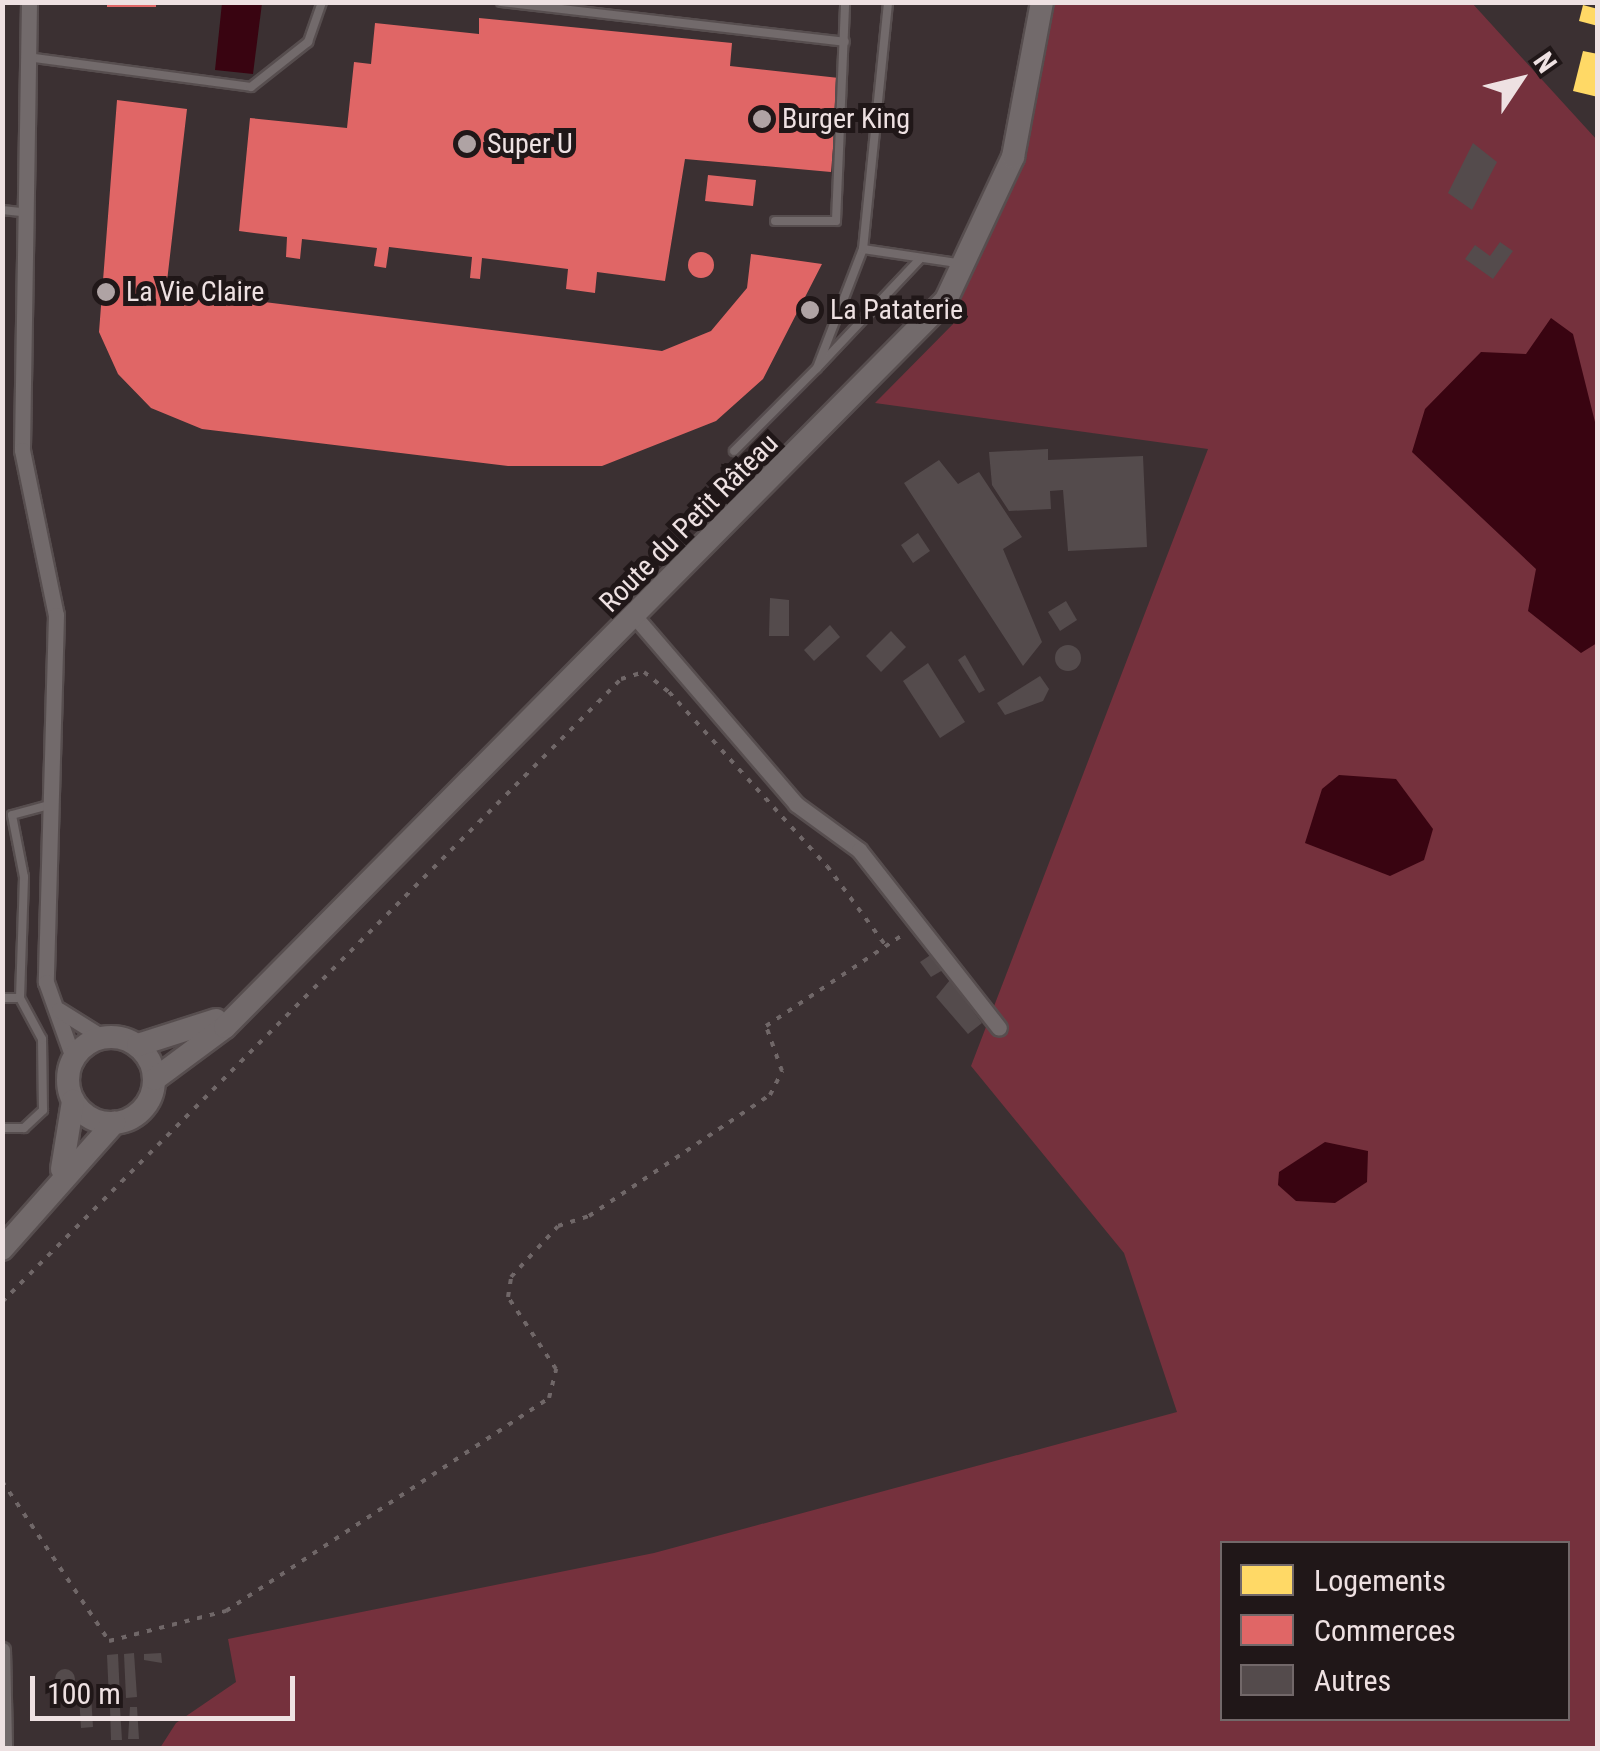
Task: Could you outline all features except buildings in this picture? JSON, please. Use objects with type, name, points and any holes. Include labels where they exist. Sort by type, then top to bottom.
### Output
[{"type":"street","points":[[28,2],[21,212],[22,450],[56,615],[46,806],[46,982],[74,1058],[72,1147],[46,1204]]},
{"type":"street","name":"Route du Petit Râteau","points":[[155,1079],[246,1005],[637,619],[914,338],[968,264],[1013,157],[1042,2]]},
{"type":"street","points":[[637,619],[796,804],[859,850],[999,1028]]},
{"type":"street","name":"Route du Petit Râteau","points":[[138,1046],[246,1005]]},
{"type":"street","points":[[2,1249],[114,1124],[138,1114],[155,1079],[138,1046],[102,1037],[59,1010]]},
{"type":"street","points":[[74,1058],[102,1037]]},
{"type":"street","points":[[73,1101],[114,1124]]},
{"type":"street","points":[[2,1650],[4,1748]]},
{"type":"lane","points":[[26,56],[251,87],[308,42],[322,2]]},
{"type":"lane","points":[[500,2],[845,42]]},
{"type":"lane","points":[[775,221],[836,221],[845,2]]},
{"type":"lane","points":[[817,368],[863,249],[888,2]]},
{"type":"lane","points":[[2,210],[21,212]]},
{"type":"lane","points":[[863,249],[968,264]]},
{"type":"lane","points":[[734,451],[919,260]]},
{"type":"lane","points":[[2,1128],[24,1128],[43,1110],[42,1039],[20,998],[24,877],[12,815],[46,806]]},
{"type":"lane","points":[[2,998],[20,998]]},
{"type":"path","points":[[2,1302],[621,679],[644,672],[669,692],[827,866],[886,946]]},
{"type":"path","points":[[2,1481],[110,1640],[226,1610],[548,1398],[556,1369],[508,1298],[512,1277],[558,1226],[589,1216],[770,1095],[782,1071],[766,1026],[916,926]]},
{"type":"shaded area","points":[[222,3],[262,3],[253,74],[215,70]]},
{"type":"shaded area","points":[[1043,3],[1472,3],[1597,140],[1597,1748],[160,1748],[176,1723],[236,1682],[228,1639],[654,1553],[1177,1412],[1124,1253],[971,1066],[1208,449],[875,403],[958,319],[942,306],[1003,152]]},
{"type":"shaded area","points":[[1551,318],[1573,334],[1597,430],[1597,643],[1581,653],[1528,611],[1536,569],[1412,452],[1425,409],[1481,352],[1526,354]]},
{"type":"shaded area","points":[[1339,775],[1396,779],[1433,829],[1424,860],[1390,876],[1305,843],[1322,789]]},
{"type":"shaded area","points":[[1325,1142],[1368,1151],[1367,1182],[1335,1203],[1296,1201],[1278,1185],[1279,1172]]},
{"type":"place","name":"Burger King","points":[[762,119]]},
{"type":"place","name":"Super U","points":[[467,144]]},
{"type":"place","name":"La Vie Claire","points":[[106,292]]},
{"type":"place","name":"La Pataterie","points":[[810,310]]}]
